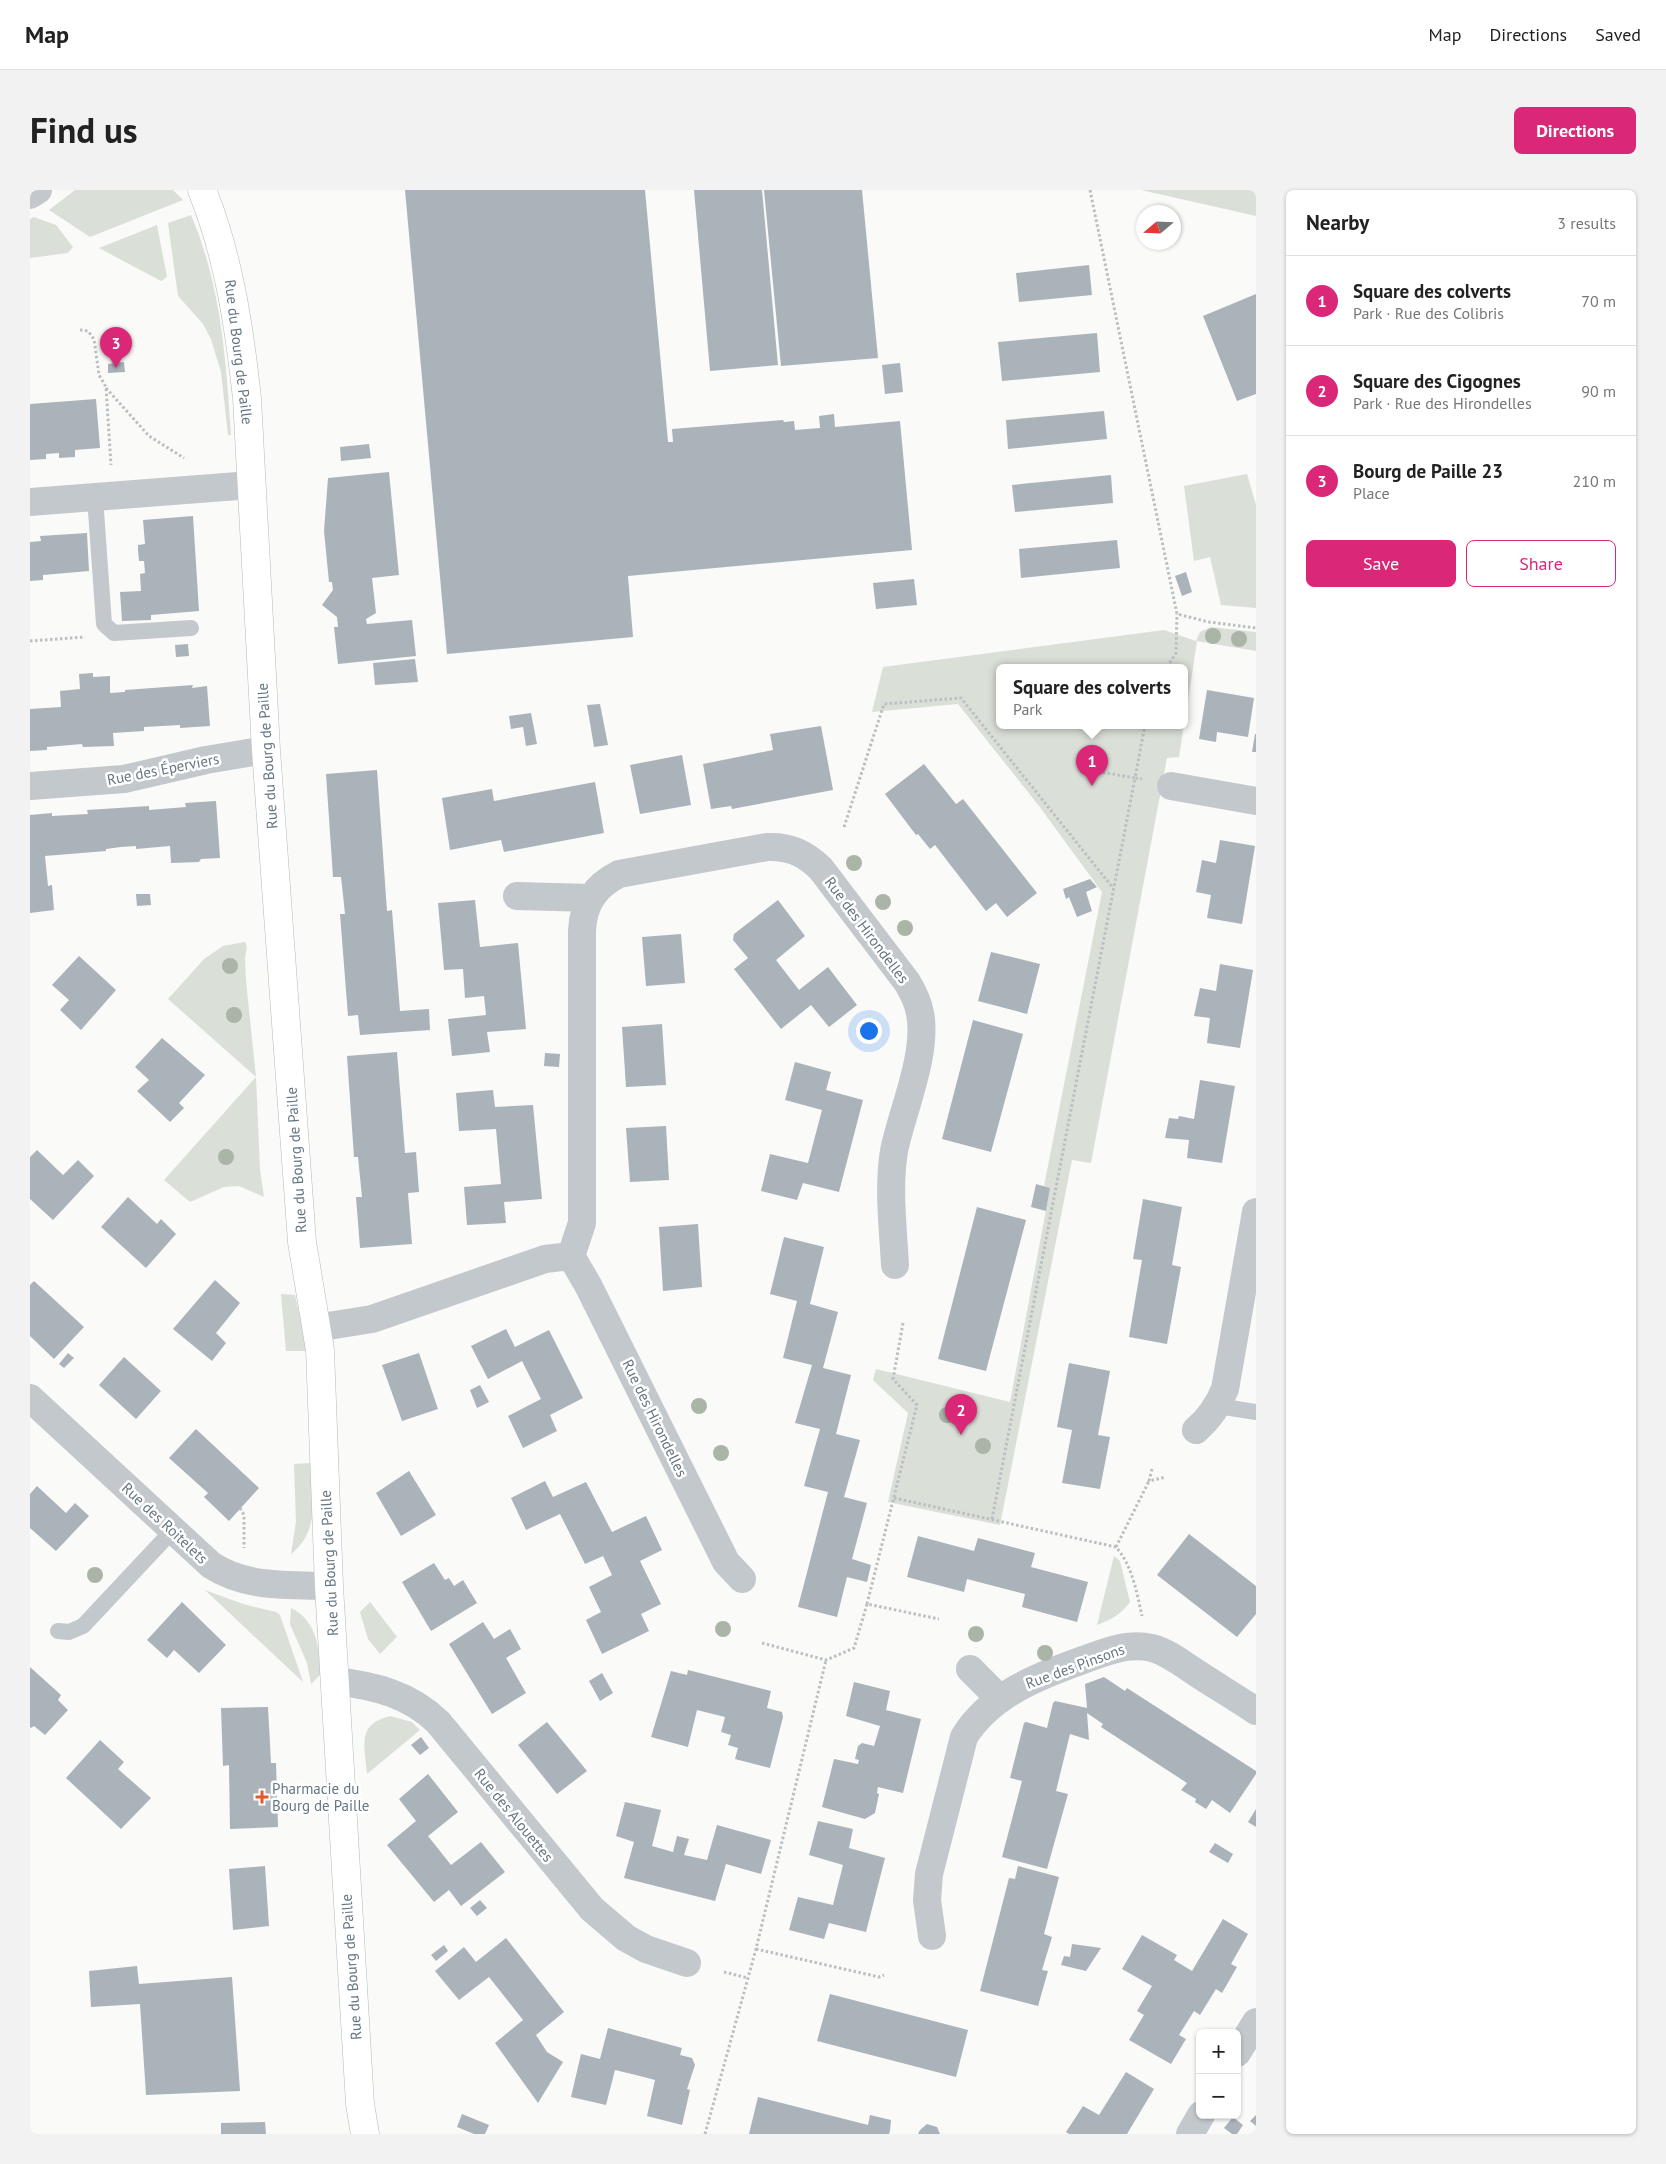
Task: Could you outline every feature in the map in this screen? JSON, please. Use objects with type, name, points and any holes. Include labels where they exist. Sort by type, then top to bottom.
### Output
[{"type":"street","points":[[30,196],[38,190]]},
{"type":"street","name":"Rue du Bourg de Paille","points":[[202,190],[228,269],[235,304],[247,398],[266,750],[302,1242],[320,1350],[329,1586],[336,1681],[342,1819],[360,2104],[365,2134]]},
{"type":"street","points":[[30,502],[252,484]]},
{"type":"street","name":"Rue des Éperviers","points":[[30,786],[124,779],[206,760],[266,750]]},
{"type":"street","points":[[1171,786],[1256,801]]},
{"type":"street","name":"Rue des Hirondelles","points":[[742,1579],[726,1562],[588,1285],[571,1256],[582,1223],[582,931],[585,908],[591,898],[608,880],[619,874],[766,847],[778,846],[801,853],[821,869],[907,982],[915,997],[920,1013],[922,1032],[920,1051],[894,1152],[892,1177],[895,1265]]},
{"type":"street","points":[[517,896],[591,898]]},
{"type":"street","points":[[1196,1430],[1209,1420],[1226,1389],[1256,1212]]},
{"type":"street","points":[[316,1328],[372,1319],[545,1259],[571,1256]]},
{"type":"street","name":"Rue des Roitelets","points":[[30,1398],[211,1565],[236,1579],[281,1585],[329,1586]]},
{"type":"street","name":"Rue des Pinsons","points":[[932,1936],[927,1900],[929,1874],[964,1737],[969,1729],[1000,1699],[1022,1685],[1045,1674],[1128,1645],[1142,1646],[1167,1654],[1256,1711]]},
{"type":"street","points":[[970,1668],[1000,1699]]},
{"type":"street","name":"Rue des Alouettes","points":[[336,1681],[368,1686],[397,1694],[426,1710],[438,1722],[592,1909],[626,1938],[646,1949],[687,1962]]},
{"type":"street","points":[[1241,2046],[1256,2022]]},
{"type":"street","points":[[1190,2134],[1199,2119]]},
{"type":"lane","points":[[104,496],[104,624],[114,633],[191,628]]},
{"type":"lane","points":[[1218,1406],[1256,1412]]},
{"type":"lane","points":[[58,1631],[69,1632],[84,1626],[173,1530]]},
{"type":"path","points":[[1090,190],[1177,614],[1176,653],[1169,664]]},
{"type":"path","points":[[80,330],[88,331],[94,339],[99,374],[106,387],[149,436],[186,459]]},
{"type":"path","points":[[104,496],[106,387]]},
{"type":"path","points":[[1177,614],[1209,622],[1256,628]]},
{"type":"path","points":[[30,641],[93,637],[108,629]]},
{"type":"path","points":[[844,827],[884,704],[961,698],[1114,888]]},
{"type":"path","points":[[992,1519],[1144,729]]},
{"type":"path","points":[[1083,769],[1140,778]]},
{"type":"path","points":[[762,1643],[826,1660],[854,1648],[867,1604],[917,1405],[893,1379],[903,1323]]},
{"type":"path","points":[[1116,1547],[1149,1481],[1152,1469]]},
{"type":"path","points":[[1149,1481],[1166,1477]]},
{"type":"path","points":[[894,1498],[1116,1547],[1123,1554],[1137,1591],[1143,1621]]},
{"type":"path","points":[[240,1508],[244,1515],[244,1552]]},
{"type":"path","points":[[867,1604],[939,1619]]},
{"type":"path","points":[[705,2134],[756,1948],[826,1660]]},
{"type":"path","points":[[756,1948],[878,1977],[884,1975]]},
{"type":"path","points":[[724,1972],[748,1978]]},
{"type":"shaded area","points":[[75,190],[173,190],[183,200],[90,237],[49,210]]},
{"type":"shaded area","points":[[1141,190],[1256,190],[1256,216]]},
{"type":"shaded area","points":[[191,215],[201,241],[216,296],[224,351],[231,435],[228,435],[221,372],[211,339],[203,324],[178,296],[168,223]]},
{"type":"shaded area","points":[[34,217],[56,225],[73,247],[68,253],[30,258],[30,219]]},
{"type":"shaded area","points":[[157,225],[167,277],[161,281],[99,248]]},
{"type":"shaded area","points":[[1247,474],[1256,505],[1256,608],[1221,605],[1210,557],[1194,561],[1184,486]]},
{"type":"shaded area","points":[[1211,627],[1256,632],[1256,651],[1197,641],[1188,701],[1188,664],[996,664],[996,729],[1183,729],[1179,757],[1167,758],[1091,1163],[1072,1160],[1000,1525],[888,1502],[908,1413],[873,1380],[876,1369],[1010,1402],[1050,1188],[1044,1186],[1102,892],[1039,806],[958,704],[872,712],[883,667],[1164,630],[1196,641],[1200,632]]},
{"type":"shaded area","points":[[245,942],[247,947],[245,958],[246,981],[256,1077],[168,999],[204,959],[223,946]]},
{"type":"shaded area","points":[[256,1077],[260,1170],[264,1197],[239,1186],[224,1187],[190,1202],[164,1180]]},
{"type":"shaded area","points":[[281,1294],[295,1295],[305,1339],[305,1351],[286,1351]]},
{"type":"shaded area","points":[[312,1463],[313,1512],[311,1524],[307,1535],[291,1554],[296,1522],[294,1464]]},
{"type":"shaded area","points":[[1114,1556],[1120,1561],[1130,1602],[1115,1616],[1097,1625]]},
{"type":"shaded area","points":[[205,1590],[243,1604],[276,1612],[280,1615],[303,1682]]},
{"type":"shaded area","points":[[370,1602],[397,1637],[380,1654],[368,1639],[360,1612]]},
{"type":"shaded area","points":[[291,1608],[300,1613],[306,1620],[315,1636],[321,1674],[311,1684],[307,1663],[290,1624]]},
{"type":"shaded area","points":[[390,1716],[412,1722],[420,1730],[367,1774],[364,1745],[367,1730],[372,1724]]},
{"type":"building","points":[[405,190],[645,190],[668,442],[673,442],[672,429],[783,420],[784,422],[794,421],[795,430],[820,428],[819,416],[834,414],[835,427],[900,421],[912,550],[628,576],[633,637],[447,654]]},
{"type":"building","points":[[694,190],[762,190],[778,365],[710,371]]},
{"type":"building","points":[[764,190],[862,190],[878,358],[781,366]]},
{"type":"building","points":[[1089,265],[1092,295],[1019,302],[1016,273]]},
{"type":"building","points":[[1256,294],[1256,394],[1237,401],[1203,316]]},
{"type":"building","points":[[1097,333],[1100,372],[1002,381],[998,342]]},
{"type":"building","points":[[124,362],[125,372],[108,373],[108,364]]},
{"type":"building","points":[[900,363],[903,392],[885,394],[882,365]]},
{"type":"building","points":[[96,399],[100,448],[75,450],[75,457],[59,458],[59,453],[46,454],[46,459],[30,460],[30,404]]},
{"type":"building","points":[[1104,411],[1107,439],[1008,449],[1006,420]]},
{"type":"building","points":[[369,444],[371,458],[341,461],[340,447]]},
{"type":"building","points":[[389,472],[399,575],[372,578],[376,613],[366,619],[367,624],[412,620],[416,656],[338,664],[334,627],[338,627],[337,617],[322,605],[333,590],[332,582],[329,582],[324,531],[328,478]]},
{"type":"building","points":[[1111,475],[1113,503],[1015,512],[1012,485]]},
{"type":"building","points":[[193,516],[199,611],[151,615],[151,620],[122,621],[120,592],[141,591],[140,574],[145,573],[144,561],[139,561],[138,550],[138,545],[145,544],[143,520]]},
{"type":"building","points":[[87,533],[89,571],[43,575],[43,580],[30,581],[30,542],[41,541],[40,536]]},
{"type":"building","points":[[1117,540],[1120,568],[1021,578],[1019,549]]},
{"type":"building","points":[[1186,572],[1192,592],[1182,596],[1175,576]]},
{"type":"building","points":[[914,579],[917,605],[876,609],[873,583]]},
{"type":"building","points":[[188,644],[189,656],[176,657],[175,645]]},
{"type":"building","points":[[415,659],[418,682],[375,685],[373,663]]},
{"type":"building","points":[[93,673],[93,677],[110,676],[110,693],[125,692],[125,690],[193,685],[192,688],[207,686],[210,726],[180,728],[180,725],[144,727],[144,731],[113,733],[114,746],[83,747],[82,744],[47,747],[47,750],[30,751],[30,709],[61,707],[60,691],[80,689],[79,674]]},
{"type":"building","points":[[1207,690],[1254,698],[1248,737],[1217,732],[1216,742],[1199,739]]},
{"type":"building","points":[[600,704],[608,745],[594,747],[587,705]]},
{"type":"building","points":[[531,713],[537,744],[526,746],[523,727],[511,729],[509,716]]},
{"type":"building","points":[[821,726],[833,790],[732,809],[731,806],[711,809],[703,764],[773,750],[770,734]]},
{"type":"building","points":[[1255,734],[1256,752],[1252,752]]},
{"type":"building","points":[[682,755],[691,805],[640,814],[630,765]]},
{"type":"building","points":[[924,764],[956,804],[963,799],[1037,893],[1007,917],[996,903],[986,911],[935,845],[930,849],[918,834],[916,835],[885,794]]},
{"type":"building","points":[[377,770],[387,911],[392,910],[400,1011],[429,1009],[430,1030],[360,1035],[358,1015],[348,1016],[340,914],[345,914],[341,877],[333,877],[326,774]]},
{"type":"building","points":[[595,782],[604,833],[504,852],[501,840],[450,850],[442,798],[492,789],[494,801]]},
{"type":"building","points":[[216,801],[220,858],[201,859],[199,862],[171,863],[170,846],[136,849],[136,846],[121,847],[106,849],[106,851],[45,856],[48,886],[52,885],[54,910],[30,913],[30,815],[52,813],[52,816],[88,814],[87,810],[149,806],[149,810],[186,807],[185,803]]},
{"type":"building","points":[[1220,840],[1255,846],[1242,924],[1207,918],[1211,895],[1196,892],[1202,860],[1216,863]]},
{"type":"building","points":[[1090,879],[1097,887],[1086,892],[1092,911],[1077,917],[1069,897],[1066,899],[1063,889]]},
{"type":"building","points":[[136,894],[150,894],[151,905],[137,906]]},
{"type":"building","points":[[475,900],[480,947],[518,943],[526,1029],[487,1032],[490,1052],[452,1056],[448,1019],[486,1015],[484,996],[465,998],[463,969],[444,970],[438,903]]},
{"type":"building","points":[[778,900],[805,936],[776,960],[799,990],[828,967],[857,1005],[829,1027],[811,1005],[781,1029],[734,969],[748,958],[733,940],[734,934]]},
{"type":"building","points":[[681,934],[685,983],[646,986],[642,937]]},
{"type":"building","points":[[991,952],[1040,964],[1027,1014],[978,1001]]},
{"type":"building","points":[[79,956],[116,990],[81,1030],[60,1010],[69,1000],[52,985]]},
{"type":"building","points":[[1220,964],[1253,970],[1240,1048],[1207,1043],[1210,1018],[1194,1016],[1200,988],[1216,991]]},
{"type":"building","points":[[973,1020],[1023,1034],[991,1152],[942,1139]]},
{"type":"building","points":[[662,1024],[666,1085],[626,1087],[622,1027]]},
{"type":"building","points":[[162,1038],[205,1075],[179,1103],[184,1108],[170,1122],[137,1091],[149,1080],[135,1067]]},
{"type":"building","points":[[397,1052],[405,1153],[416,1152],[419,1192],[408,1193],[412,1244],[360,1248],[356,1197],[362,1197],[358,1157],[354,1157],[347,1056]]},
{"type":"building","points":[[545,1053],[560,1054],[559,1067],[544,1066]]},
{"type":"building","points":[[795,1062],[831,1072],[826,1090],[863,1100],[839,1192],[803,1183],[797,1200],[761,1191],[770,1154],[808,1163],[822,1110],[785,1100]]},
{"type":"building","points":[[1200,1080],[1235,1086],[1222,1163],[1187,1158],[1189,1140],[1165,1138],[1169,1118],[1178,1119],[1179,1116],[1194,1119]]},
{"type":"building","points":[[493,1090],[495,1107],[533,1105],[542,1199],[504,1202],[506,1223],[467,1225],[464,1187],[501,1184],[496,1129],[459,1131],[456,1093]]},
{"type":"building","points":[[666,1126],[669,1180],[630,1182],[626,1128]]},
{"type":"building","points":[[37,1150],[63,1175],[78,1160],[94,1176],[53,1220],[30,1199],[30,1157]]},
{"type":"building","points":[[1036,1184],[1050,1188],[1046,1211],[1031,1207]]},
{"type":"building","points":[[128,1197],[157,1224],[161,1219],[176,1234],[146,1268],[101,1227]]},
{"type":"building","points":[[1143,1199],[1182,1207],[1172,1265],[1181,1267],[1167,1344],[1129,1337],[1142,1260],[1133,1259]]},
{"type":"building","points":[[977,1207],[1026,1220],[986,1371],[938,1359]]},
{"type":"building","points":[[698,1224],[702,1287],[663,1291],[659,1227]]},
{"type":"building","points":[[784,1237],[824,1247],[810,1304],[838,1312],[823,1368],[851,1375],[836,1434],[860,1440],[844,1497],[867,1503],[852,1559],[871,1565],[867,1582],[847,1577],[837,1617],[798,1607],[828,1492],[804,1486],[820,1429],[795,1423],[812,1365],[783,1358],[797,1301],[770,1294]]},
{"type":"building","points":[[215,1280],[240,1303],[216,1333],[226,1343],[212,1361],[173,1329]]},
{"type":"building","points":[[34,1281],[84,1327],[54,1359],[30,1336],[30,1285]]},
{"type":"building","points":[[506,1329],[515,1347],[549,1330],[583,1398],[550,1415],[557,1431],[523,1448],[508,1416],[541,1399],[522,1361],[488,1379],[471,1346]]},
{"type":"building","points":[[68,1353],[74,1358],[64,1368],[59,1364]]},
{"type":"building","points":[[419,1353],[438,1409],[402,1421],[382,1365]]},
{"type":"building","points":[[124,1357],[161,1391],[136,1419],[99,1385]]},
{"type":"building","points":[[1069,1363],[1110,1371],[1098,1435],[1110,1437],[1100,1489],[1062,1483],[1072,1430],[1057,1427]]},
{"type":"building","points":[[480,1385],[489,1402],[477,1408],[470,1390]]},
{"type":"building","points":[[196,1429],[259,1488],[229,1521],[204,1497],[208,1493],[169,1458]]},
{"type":"building","points":[[409,1471],[436,1515],[401,1536],[376,1493]]},
{"type":"building","points":[[545,1481],[553,1497],[586,1482],[612,1532],[646,1516],[662,1550],[640,1561],[661,1604],[641,1614],[649,1631],[602,1654],[586,1620],[601,1612],[589,1587],[612,1575],[603,1556],[585,1564],[560,1514],[526,1530],[511,1498]]},
{"type":"building","points":[[37,1486],[66,1513],[75,1503],[89,1516],[56,1551],[30,1528],[30,1494]]},
{"type":"building","points":[[1189,1534],[1256,1586],[1256,1614],[1237,1637],[1157,1575]]},
{"type":"building","points":[[918,1536],[974,1551],[978,1538],[1035,1553],[1031,1567],[1088,1582],[1077,1622],[1022,1607],[1025,1594],[967,1579],[964,1592],[907,1577]]},
{"type":"building","points":[[434,1563],[445,1580],[449,1578],[454,1586],[463,1580],[477,1603],[431,1631],[402,1582]]},
{"type":"building","points":[[182,1602],[226,1645],[199,1673],[174,1650],[167,1658],[147,1640]]},
{"type":"building","points":[[483,1622],[494,1639],[510,1629],[521,1649],[506,1658],[526,1693],[492,1714],[449,1644]]},
{"type":"building","points":[[30,1667],[61,1695],[58,1700],[68,1710],[45,1735],[34,1726],[30,1727]]},
{"type":"building","points":[[688,1670],[771,1691],[767,1708],[782,1712],[783,1717],[770,1768],[735,1759],[738,1748],[728,1745],[731,1735],[721,1732],[725,1717],[697,1710],[688,1747],[651,1737],[671,1671],[687,1675]]},
{"type":"building","points":[[602,1673],[613,1693],[600,1701],[589,1681]]},
{"type":"building","points":[[1104,1677],[1125,1691],[1127,1688],[1256,1771],[1256,1774],[1230,1813],[1212,1800],[1206,1809],[1195,1802],[1196,1799],[1181,1790],[1187,1783],[1101,1727],[1103,1724],[1087,1713],[1089,1740],[1070,1734],[1056,1791],[1068,1794],[1047,1869],[1002,1857],[1022,1781],[1010,1778],[1024,1723],[1047,1728],[1055,1701],[1087,1708],[1085,1684]]},
{"type":"building","points":[[854,1682],[890,1691],[886,1710],[921,1719],[903,1793],[878,1787],[877,1793],[879,1794],[875,1813],[865,1819],[822,1807],[834,1759],[858,1764],[859,1760],[855,1759],[858,1746],[862,1743],[874,1746],[880,1726],[846,1716]]},
{"type":"building","points":[[268,1707],[271,1763],[276,1763],[278,1827],[230,1829],[229,1765],[223,1766],[221,1708]]},
{"type":"building","points":[[547,1722],[587,1771],[557,1794],[518,1745]]},
{"type":"building","points":[[421,1737],[429,1748],[420,1755],[411,1745]]},
{"type":"building","points":[[100,1740],[124,1762],[118,1769],[151,1798],[121,1829],[66,1778]]},
{"type":"building","points":[[428,1774],[458,1812],[428,1836],[451,1865],[481,1842],[505,1872],[461,1906],[449,1890],[434,1902],[387,1845],[416,1821],[399,1799]]},
{"type":"building","points":[[625,1802],[661,1810],[652,1846],[673,1852],[677,1836],[689,1839],[684,1855],[707,1860],[717,1825],[771,1840],[761,1874],[726,1864],[715,1901],[624,1878],[634,1842],[616,1836]]},
{"type":"building","points":[[1256,1809],[1256,1827],[1248,1822]]},
{"type":"building","points":[[818,1821],[853,1829],[849,1848],[885,1858],[866,1932],[829,1923],[824,1939],[789,1930],[798,1897],[833,1905],[843,1865],[809,1855]]},
{"type":"building","points":[[1215,1843],[1233,1854],[1228,1863],[1209,1852]]},
{"type":"building","points":[[265,1866],[269,1926],[233,1930],[229,1869]]},
{"type":"building","points":[[1018,1866],[1059,1877],[1044,1934],[1052,1937],[1042,1970],[1048,1971],[1038,2006],[980,1991],[1009,1878],[1015,1879]]},
{"type":"building","points":[[480,1900],[487,1908],[477,1916],[470,1908]]},
{"type":"building","points":[[1223,1919],[1248,1934],[1231,1964],[1237,1967],[1222,1993],[1216,1989],[1200,2015],[1194,2011],[1179,2035],[1186,2039],[1171,2064],[1129,2040],[1144,2015],[1137,2011],[1152,1986],[1122,1969],[1142,1935],[1177,1955],[1174,1960],[1192,1971]]},
{"type":"building","points":[[506,1938],[564,2012],[536,2035],[547,2052],[563,2062],[538,2103],[495,2043],[523,2020],[489,1977],[459,2000],[435,1971],[464,1947],[476,1962]]},
{"type":"building","points":[[1072,1944],[1101,1948],[1086,1971],[1061,1965],[1064,1956],[1070,1957]]},
{"type":"building","points":[[444,1945],[448,1951],[436,1961],[431,1955]]},
{"type":"building","points":[[137,1966],[139,1984],[232,1977],[240,2091],[146,2095],[140,2004],[91,2007],[89,1971]]},
{"type":"building","points":[[830,1994],[968,2030],[956,2077],[817,2041]]},
{"type":"building","points":[[608,2028],[682,2048],[680,2055],[692,2058],[695,2065],[687,2089],[690,2090],[682,2125],[647,2116],[655,2080],[636,2075],[615,2070],[606,2105],[571,2097],[581,2054],[600,2059]]},
{"type":"building","points":[[1126,2072],[1154,2089],[1127,2134],[1069,2134],[1066,2132],[1083,2106],[1099,2115]]},
{"type":"building","points":[[758,2097],[868,2125],[870,2115],[891,2120],[890,2131],[889,2134],[749,2134]]},
{"type":"building","points":[[462,2114],[489,2125],[485,2134],[474,2134],[457,2127]]},
{"type":"building","points":[[1256,2115],[1256,2126],[1250,2121]]},
{"type":"building","points":[[1231,2119],[1236,2119],[1243,2125],[1237,2134],[1232,2134],[1224,2128]]},
{"type":"building","points":[[265,2122],[266,2134],[221,2134],[221,2123]]},
{"type":"building","points":[[927,2124],[937,2127],[940,2134],[918,2134]]},
{"type":"place","name":"Bourg de Paille 23","points":[[116,368]]},
{"type":"place","name":"Square des colverts","points":[[1092,786]]},
{"type":"place","name":"Square des Cigognes","points":[[961,1435]]},
{"type":"place","name":"Pharmacie du Bourg de Paille","points":[[262,1797]]}]
